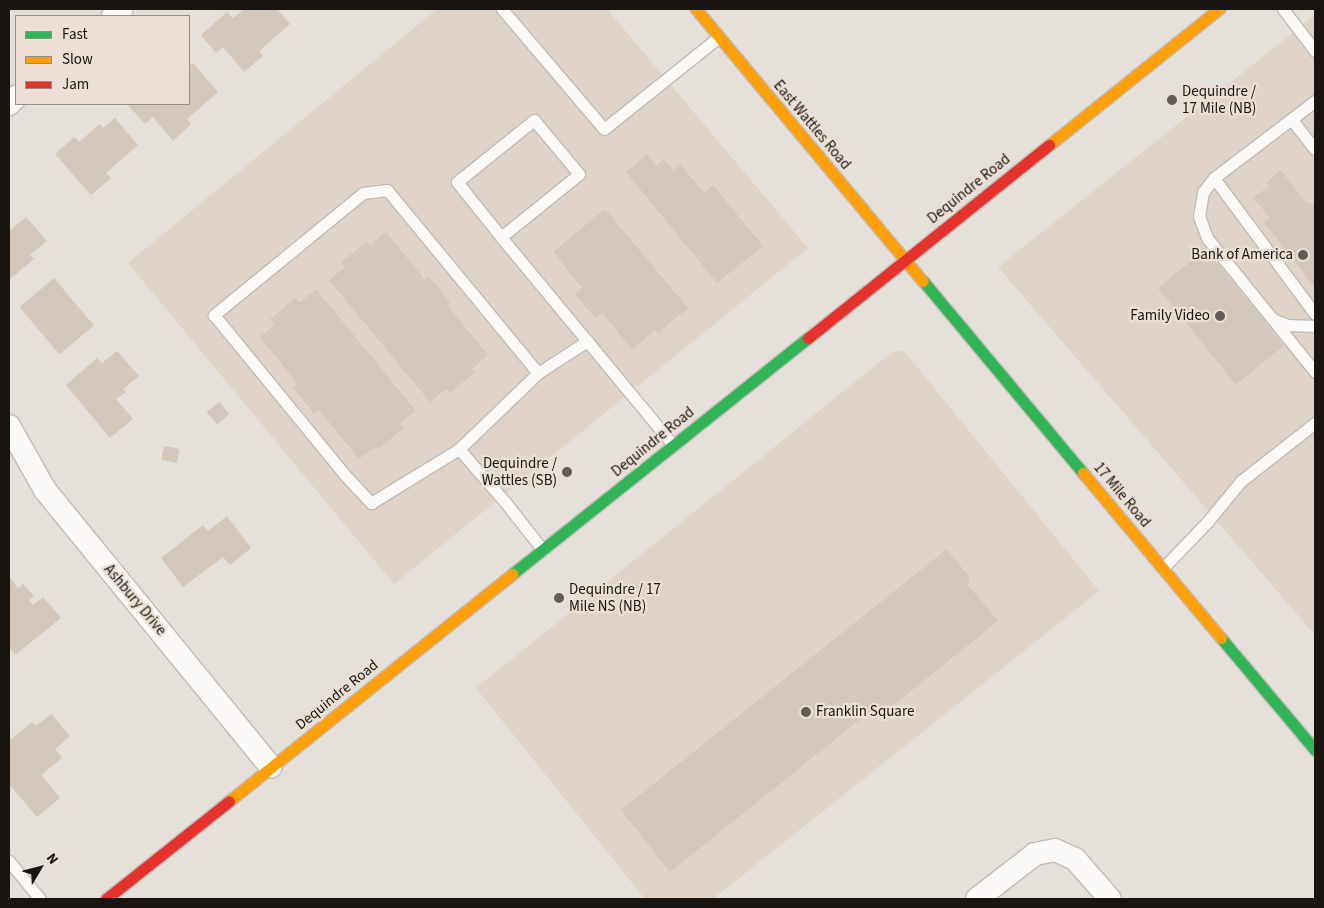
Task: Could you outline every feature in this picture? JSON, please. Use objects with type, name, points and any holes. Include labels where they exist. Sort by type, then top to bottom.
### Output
[{"type":"main road","name":"East Wattles Road","points":[[696,9],[905,259]]},
{"type":"main road","name":"Dequindre Road","points":[[106,899],[1219,9]]},
{"type":"main road","name":"17 Mile Road","points":[[905,259],[1315,750]]},
{"type":"street","name":"Ashbury Drive","points":[[9,426],[45,490],[271,767]]},
{"type":"street","points":[[977,899],[1035,854],[1055,850],[1075,859],[1110,899]]},
{"type":"lane","points":[[502,9],[604,129],[719,37]]},
{"type":"lane","points":[[1283,9],[1315,51]]},
{"type":"lane","points":[[1315,101],[1214,178],[1203,192],[1199,216],[1207,238],[1315,372]]},
{"type":"lane","points":[[501,237],[579,174],[534,120],[458,182],[501,237],[673,445]]},
{"type":"lane","points":[[1292,120],[1315,149]]},
{"type":"lane","points":[[1214,178],[1315,314]]},
{"type":"lane","points":[[538,373],[388,190],[363,193],[214,315],[344,474],[371,503],[459,448],[538,373],[587,341]]},
{"type":"lane","points":[[1271,318],[1287,325],[1315,326]]},
{"type":"lane","points":[[1163,568],[1208,521],[1241,482],[1315,423]]},
{"type":"lane","points":[[459,448],[505,502],[542,550]]},
{"type":"lane","points":[[9,860],[40,899]]},
{"type":"shaded area","points":[[437,9],[607,9],[808,248],[394,584],[128,263]]},
{"type":"shaded area","points":[[1315,15],[1315,635],[998,267]]},
{"type":"shaded area","points":[[904,351],[1099,591],[713,899],[645,899],[476,688],[892,352]]},
{"type":"building","points":[[244,9],[277,9],[290,24],[259,51],[263,56],[244,72],[223,47],[216,53],[201,35],[227,12],[233,18]]},
{"type":"building","points":[[193,63],[218,92],[187,119],[191,124],[173,141],[153,117],[145,124],[128,105],[190,105],[190,65]]},
{"type":"building","points":[[115,118],[138,145],[106,173],[111,178],[91,195],[55,154],[74,137],[79,142],[100,124],[103,128]]},
{"type":"building","points":[[647,154],[656,166],[664,159],[673,170],[680,164],[704,193],[713,185],[763,246],[717,283],[626,172]]},
{"type":"building","name":"Bank of America","points":[[1281,170],[1304,200],[1315,207],[1315,288],[1264,222],[1270,218],[1253,197],[1269,187],[1266,183]]},
{"type":"building","points":[[605,209],[688,308],[658,333],[655,330],[632,349],[602,313],[595,318],[575,294],[582,288],[553,252]]},
{"type":"building","points":[[26,217],[47,241],[30,255],[34,259],[9,280],[9,231]]},
{"type":"building","points":[[386,232],[425,280],[429,277],[450,302],[447,305],[488,355],[472,369],[475,372],[450,393],[446,389],[430,402],[329,280],[345,267],[341,262],[367,242],[370,245]]},
{"type":"building","name":"Family Video","points":[[1206,249],[1284,345],[1236,384],[1158,288]]},
{"type":"building","points":[[54,278],[94,325],[59,354],[20,307]]},
{"type":"building","points":[[316,289],[416,411],[400,423],[404,428],[378,449],[376,446],[359,459],[319,410],[314,413],[293,388],[298,384],[260,337],[274,325],[270,319],[295,298],[299,303]]},
{"type":"building","points":[[117,351],[139,376],[123,389],[126,392],[116,399],[133,419],[110,438],[66,385],[97,358],[102,363]]},
{"type":"building","points":[[219,402],[229,414],[217,425],[207,412]]},
{"type":"building","points":[[164,446],[180,449],[177,463],[161,460]]},
{"type":"building","points":[[227,516],[251,548],[230,565],[223,557],[183,587],[161,558],[203,525],[208,531]]},
{"type":"building","name":"Franklin Square","points":[[947,549],[970,578],[968,585],[998,621],[880,716],[873,709],[670,872],[621,810]]},
{"type":"building","points":[[9,576],[18,588],[23,584],[34,596],[29,600],[33,605],[43,597],[61,618],[15,655],[9,647]]},
{"type":"building","points":[[51,714],[70,736],[55,749],[62,758],[41,775],[60,798],[37,817],[9,784],[9,741],[32,722],[36,726]]},
{"type":"traffic: fast","points":[[923,281],[1083,473]]},
{"type":"traffic: fast","points":[[512,574],[808,338]]},
{"type":"traffic: fast","points":[[1221,638],[1315,750]]},
{"type":"traffic: slow","points":[[696,9],[923,281]]},
{"type":"traffic: slow","points":[[1049,145],[1219,9]]},
{"type":"traffic: slow","points":[[1083,473],[1221,638]]},
{"type":"traffic: slow","points":[[229,801],[512,574]]},
{"type":"traffic: jam","points":[[808,338],[1049,145]]},
{"type":"traffic: jam","points":[[106,899],[229,801]]},
{"type":"place","name":"Dequindre / 17 Mile (NB)","points":[[1172,100]]},
{"type":"place","name":"Bank of America","points":[[1303,255]]},
{"type":"place","name":"Family Video","points":[[1220,316]]},
{"type":"place","name":"Dequindre / Wattles (SB)","points":[[567,472]]},
{"type":"place","name":"Dequindre / 17 Mile NS (NB)","points":[[559,598]]},
{"type":"place","name":"Franklin Square","points":[[806,712]]}]
